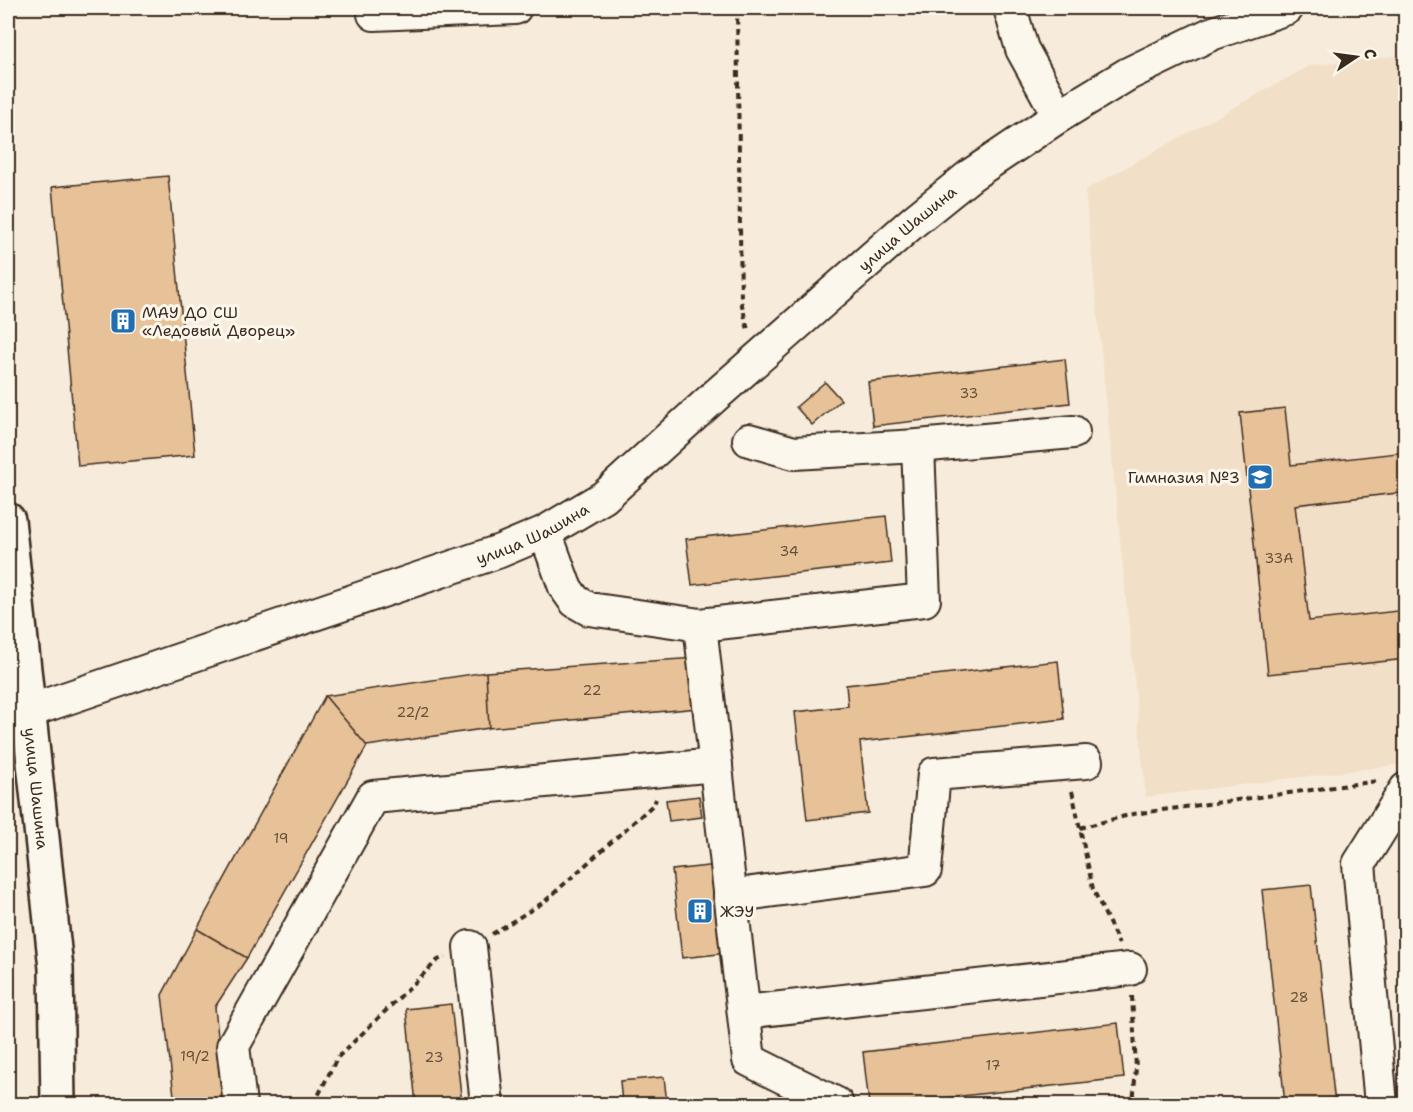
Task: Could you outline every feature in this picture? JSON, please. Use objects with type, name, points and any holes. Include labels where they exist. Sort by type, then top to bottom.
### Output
[{"type":"main road","points":[[8,520],[29,711]]},
{"type":"main road","name":"улица Шашина","points":[[29,711],[56,968],[58,1104]]},
{"type":"street","points":[[374,14],[515,8]]},
{"type":"street","points":[[1010,8],[1022,49],[1059,116]]},
{"type":"street","name":"улица Шашина","points":[[29,711],[500,551],[545,532],[604,497],[914,221],[971,175],[1059,116],[1128,74],[1210,34],[1287,8]]},
{"type":"street","points":[[749,440],[794,453],[918,446],[1073,432]]},
{"type":"street","points":[[545,532],[565,587],[575,601],[589,609],[700,625],[924,600],[918,446]]},
{"type":"street","points":[[700,625],[749,1060],[837,1104]]},
{"type":"street","points":[[730,896],[926,870],[933,774],[1076,763]]},
{"type":"street","points":[[240,1104],[233,1046],[374,797],[716,765]]},
{"type":"street","points":[[1381,1104],[1359,864],[1394,785]]},
{"type":"street","points":[[470,947],[488,1104]]},
{"type":"street","points":[[744,1012],[1130,969]]},
{"type":"path","points":[[737,8],[741,301],[749,329],[741,338]]},
{"type":"path","points":[[1076,763],[1080,828],[1093,889],[1130,969],[1136,1068],[1133,1104]]},
{"type":"path","points":[[1080,828],[1133,814],[1394,785]]},
{"type":"shaded area","name":"Гимназия №3","points":[[1405,55],[1405,764],[1146,797],[1085,190],[1309,66]]},
{"type":"building","name":"МАУ ДО СШ «Ледовый Дворец»","points":[[168,176],[195,455],[78,466],[52,187]]},
{"type":"building","points":[[1065,359],[1070,403],[873,426],[868,382]]},
{"type":"building","points":[[825,382],[841,400],[812,425],[796,407]]},
{"type":"building","points":[[1285,408],[1291,465],[1406,452],[1406,492],[1295,505],[1309,621],[1406,610],[1406,659],[1268,674],[1240,413]]},
{"type":"building","points":[[886,516],[891,563],[692,585],[686,539]]},
{"type":"building","points":[[696,658],[698,708],[489,728],[486,672]]},
{"type":"building","points":[[1058,661],[1064,719],[860,742],[868,813],[807,820],[795,712],[848,706],[846,685]]},
{"type":"building","points":[[486,672],[489,728],[367,746],[325,696]]},
{"type":"building","points":[[325,696],[367,746],[247,958],[197,929]]},
{"type":"building","points":[[699,796],[702,817],[669,821],[666,800]]},
{"type":"building","name":"ЖЭУ","points":[[717,865],[728,953],[682,958],[672,870]]},
{"type":"building","points":[[1311,885],[1335,1104],[1285,1104],[1262,890]]},
{"type":"building","points":[[197,929],[247,958],[215,1007],[225,1104],[175,1104],[162,995]]},
{"type":"building","points":[[451,1004],[462,1104],[416,1104],[406,1009]]},
{"type":"building","points":[[1118,1023],[1124,1078],[889,1104],[869,1104],[863,1052]]},
{"type":"building","points":[[664,1077],[667,1104],[622,1104],[620,1081]]},
{"type":"place","name":"МАУ ДО СШ «Ледовый Дворец»","points":[[123,321]]},
{"type":"place","name":"Гимназия №3","points":[[1260,477]]},
{"type":"place","name":"ЖЭУ","points":[[700,911]]}]
